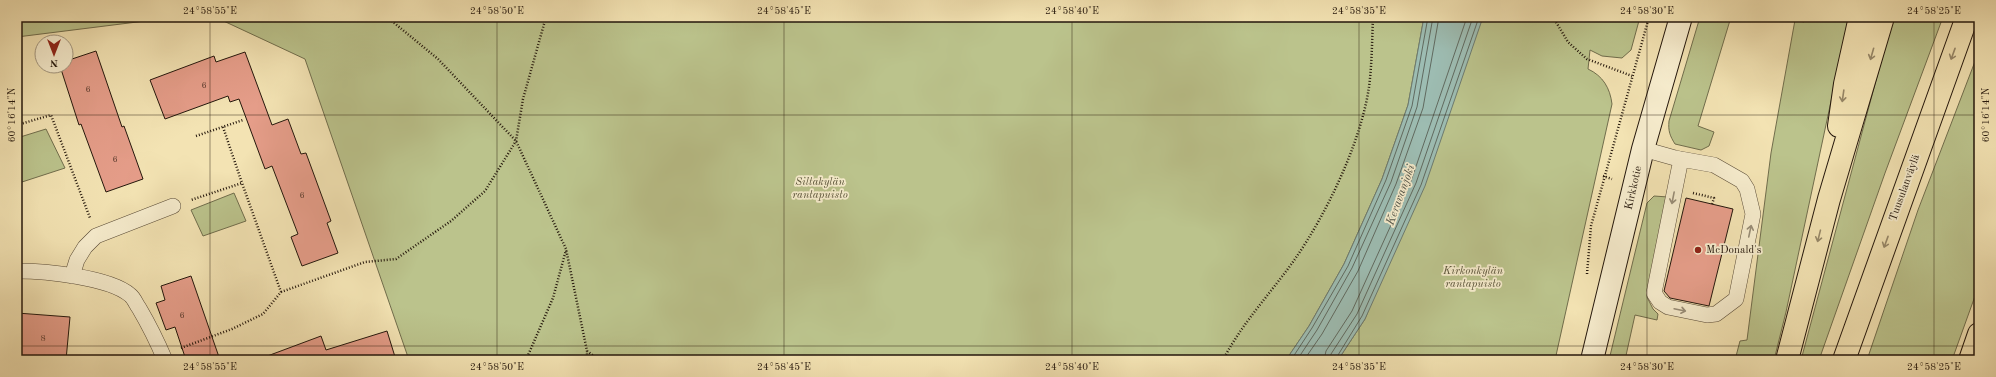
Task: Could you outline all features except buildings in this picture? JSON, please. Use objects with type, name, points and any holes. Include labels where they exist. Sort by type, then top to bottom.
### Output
[{"type":"highway","points":[[1829,198],[1845,84],[1860,17]]},
{"type":"highway","points":[[1787,360],[1829,198],[1883,17]]},
{"type":"highway","name":"Tuusulanväylä","points":[[1844,360],[1967,17]]},
{"type":"highway","points":[[1970,360],[1979,334]]},
{"type":"street","name":"Kirkkotie","points":[[1592,360],[1643,148],[1681,17]]},
{"type":"lane","points":[[1643,148],[1681,159],[1714,165],[1742,181],[1747,189],[1753,214],[1736,299],[1716,314],[1707,315],[1668,307],[1660,302],[1654,293],[1681,159]]},
{"type":"lane","points":[[72,276],[77,260],[85,247],[96,236],[173,206]]},
{"type":"lane","points":[[17,270],[39,271],[72,276],[109,284],[131,295],[154,333],[164,357]]},
{"type":"path","points":[[387,17],[438,59],[516,141],[566,249],[587,351],[587,360]]},
{"type":"path","points":[[134,360],[164,357],[232,329],[263,314],[281,292],[365,262],[396,259],[450,222],[485,191],[516,141],[523,99],[546,17]]},
{"type":"path","points":[[1223,360],[1236,336],[1295,258],[1323,211],[1347,163],[1362,120],[1369,87],[1373,17]]},
{"type":"path","points":[[1554,17],[1568,42],[1587,59],[1632,76]]},
{"type":"path","points":[[1586,280],[1591,226],[1648,17]]},
{"type":"path","points":[[17,125],[51,115],[96,236]]},
{"type":"path","points":[[196,136],[243,120]]},
{"type":"path","points":[[223,127],[281,292]]},
{"type":"path","points":[[173,206],[242,183]]},
{"type":"path","points":[[526,360],[553,298],[566,249]]},
{"type":"path","points":[[587,351],[598,360]]},
{"type":"green space","points":[[17,17],[177,17],[34,34],[17,37]]},
{"type":"green space","name":"Siltakylän rantapuisto","points":[[215,17],[1424,17],[1408,105],[1382,179],[1344,264],[1309,326],[1286,360],[409,360],[305,59]]},
{"type":"green space","name":"Kirkonkylän rantapuisto","points":[[1483,17],[1640,17],[1631,50],[1622,58],[1602,56],[1590,50],[1588,69],[1598,75],[1605,83],[1610,93],[1612,104],[1555,360],[1338,360],[1365,319]]},
{"type":"green space","points":[[1700,17],[1731,17],[1698,126],[1714,132],[1709,146],[1701,150],[1675,144],[1669,128],[1669,121]]},
{"type":"green space","points":[[1805,17],[1849,17],[1786,312],[1774,360],[1735,360],[1740,341],[1747,340],[1771,153],[1795,20],[1804,22]]},
{"type":"green space","points":[[1893,17],[1943,17],[1885,173],[1819,360],[1801,360]]},
{"type":"green space","points":[[1979,51],[1979,285],[1952,360],[1867,360],[1918,210]]},
{"type":"green space","points":[[46,129],[65,168],[22,182],[17,170],[17,138]]},
{"type":"green space","points":[[234,193],[246,221],[203,236],[191,210]]},
{"type":"green space","points":[[1654,196],[1668,197],[1669,204],[1647,297],[1653,309],[1658,314],[1657,320],[1635,315],[1625,360],[1609,360],[1647,203]]},
{"type":"water","name":"Keravanjoki","points":[[1424,17],[1483,17],[1425,186],[1365,319],[1338,360],[1286,360],[1309,326],[1344,264],[1382,179],[1408,105]]},
{"type":"place","name":"McDonald's","points":[[1698,250]]}]
